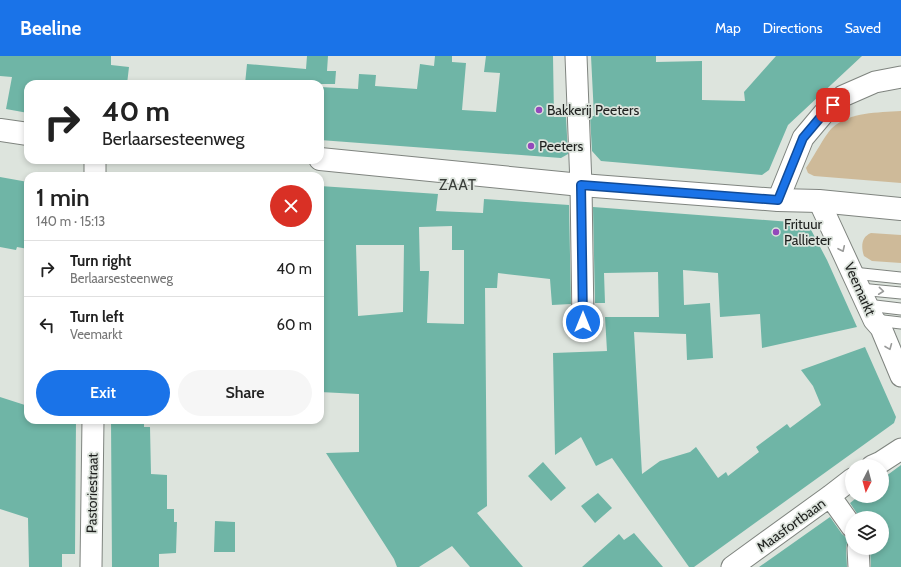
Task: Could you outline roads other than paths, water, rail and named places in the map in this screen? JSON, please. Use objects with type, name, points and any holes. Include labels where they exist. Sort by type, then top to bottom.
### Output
[{"type":"street","points":[[576,56],[581,185],[583,322]]},
{"type":"street","points":[[778,200],[803,138],[824,113],[843,96],[875,82],[901,76]]},
{"type":"street","points":[[0,130],[24,133]]},
{"type":"street","points":[[324,159],[581,185],[778,200],[819,201],[901,209]]},
{"type":"street","name":"Veemarkt","points":[[819,201],[864,297],[882,328],[901,376]]},
{"type":"street","name":"Pastoriestraat","points":[[91,567],[93,424]]},
{"type":"street","points":[[886,459],[901,449]]},
{"type":"street","name":"Maasfortbaan","points":[[732,567],[845,484]]},
{"type":"street","name":"Maasfortbaan","points":[[830,496],[845,517]]},
{"type":"street","points":[[858,555],[859,567]]},
{"type":"lane","points":[[864,297],[901,278]]},
{"type":"lane","points":[[864,297],[901,293]]},
{"type":"lane","points":[[864,297],[901,308]]},
{"type":"lane","points":[[864,297],[901,323]]},
{"type":"place","name":"Bakkerij Peeters","points":[[539,110]]},
{"type":"place","name":"Peeters","points":[[531,146]]},
{"type":"place","name":"Frituur Pallieter","points":[[776,232]]},
{"type":"district","name":"ZAAT","points":[[458,185]]}]
